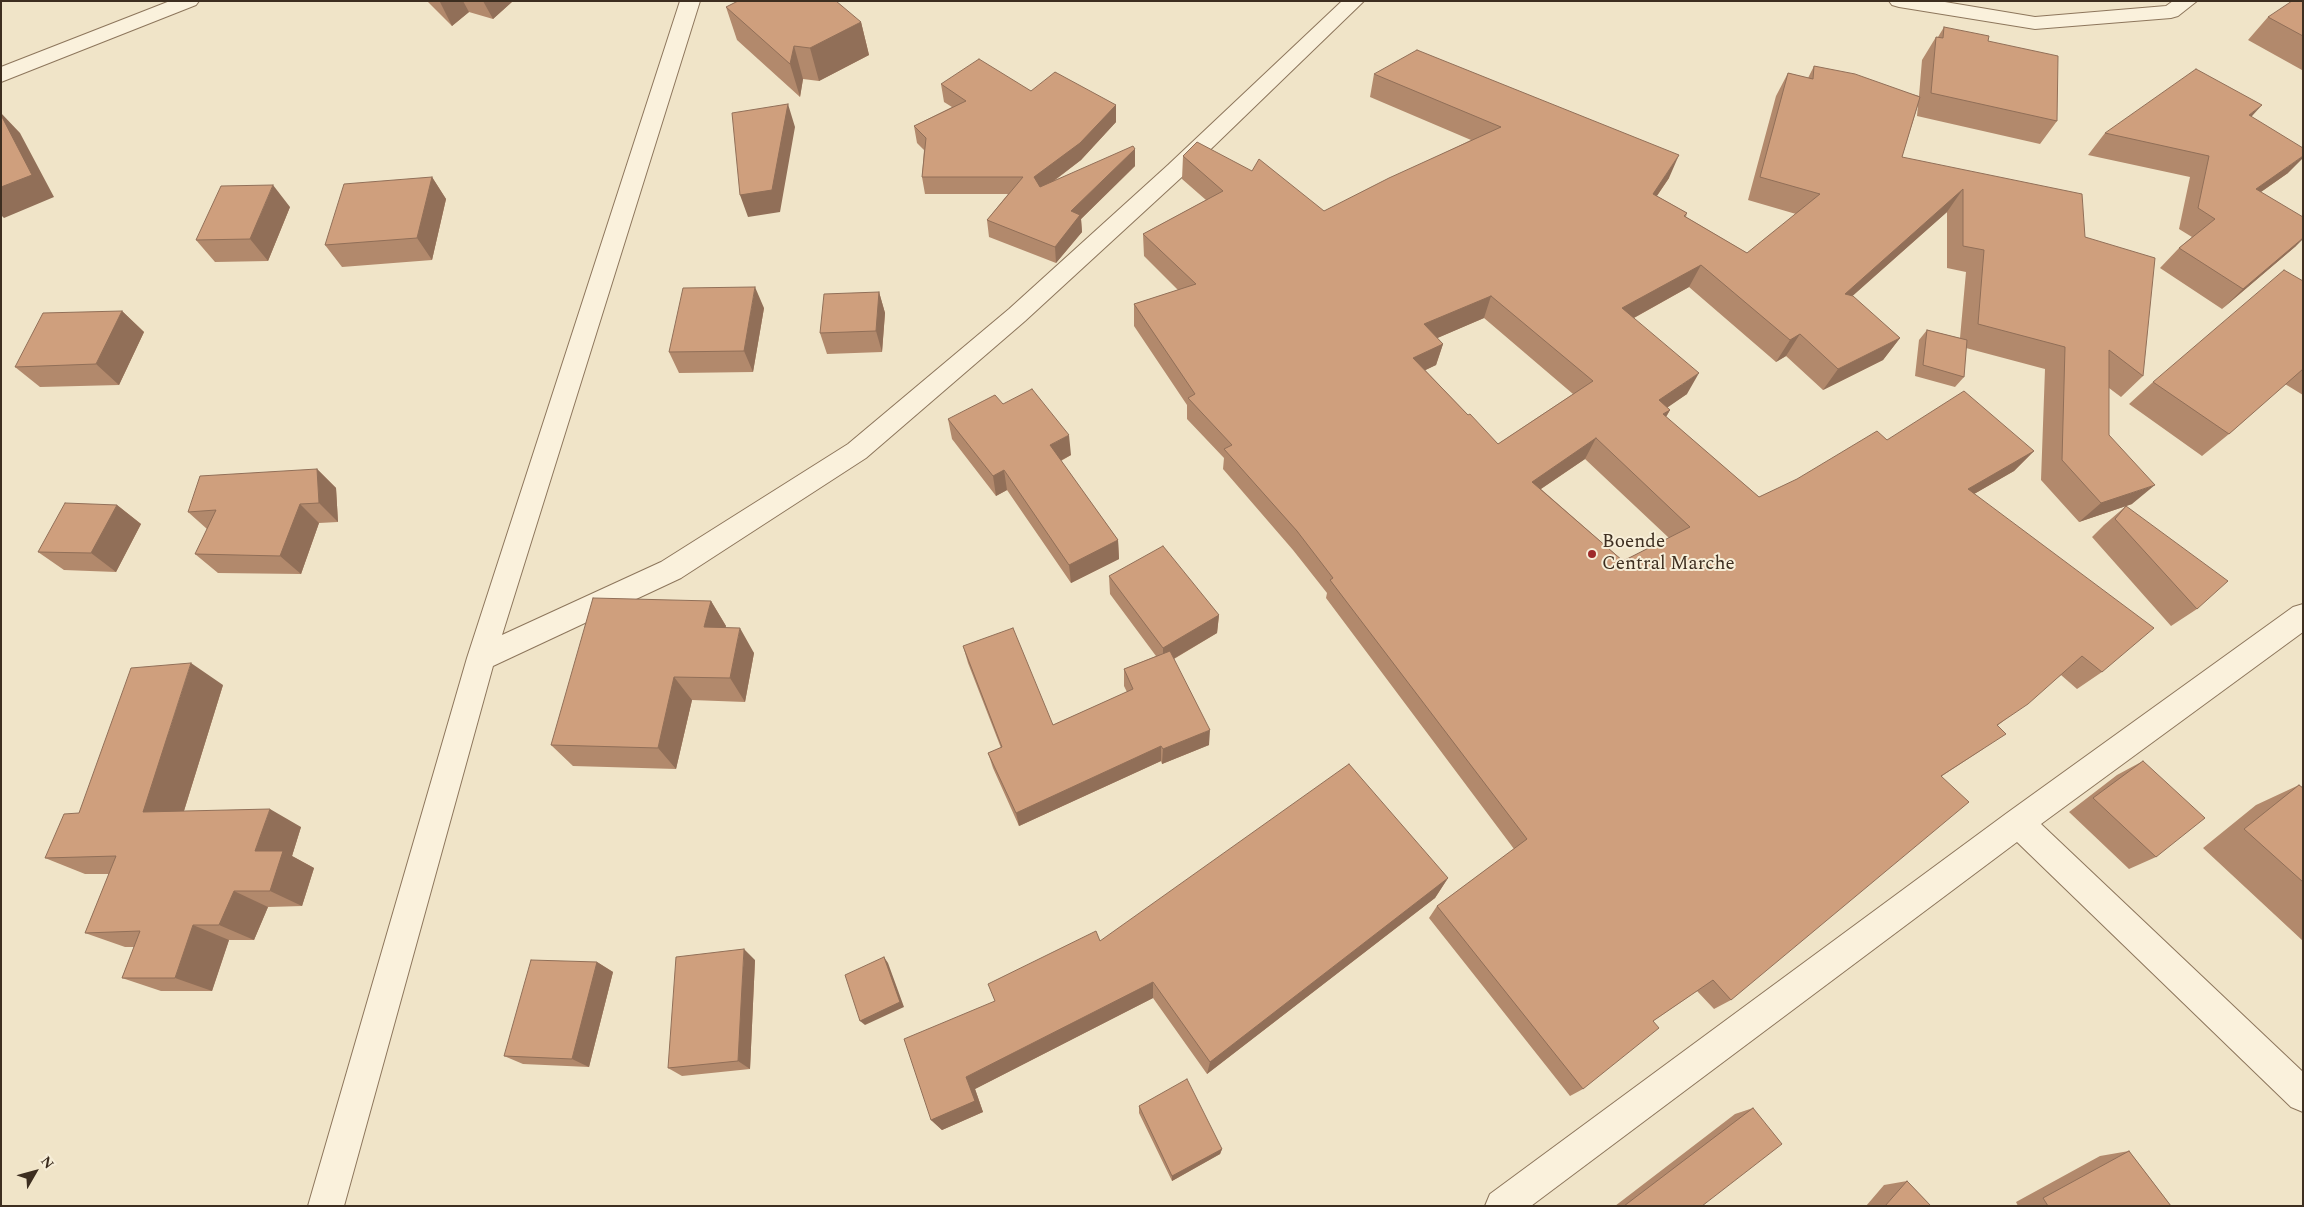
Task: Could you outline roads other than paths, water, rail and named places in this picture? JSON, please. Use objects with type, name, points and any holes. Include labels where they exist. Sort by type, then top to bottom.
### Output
[{"type":"street","points":[[1,75],[189,1]]},
{"type":"street","points":[[326,1206],[481,658],[690,1]]},
{"type":"street","points":[[481,658],[671,570],[857,451],[1017,315],[1176,170],[1354,1]]},
{"type":"street","points":[[1899,1],[2035,23],[2171,12],[2187,1]]},
{"type":"street","points":[[1506,1205],[2018,823],[2303,616]]},
{"type":"street","points":[[2018,823],[2303,1095]]},
{"type":"place","name":"Boende Central Marche","points":[[1592,554]]}]
